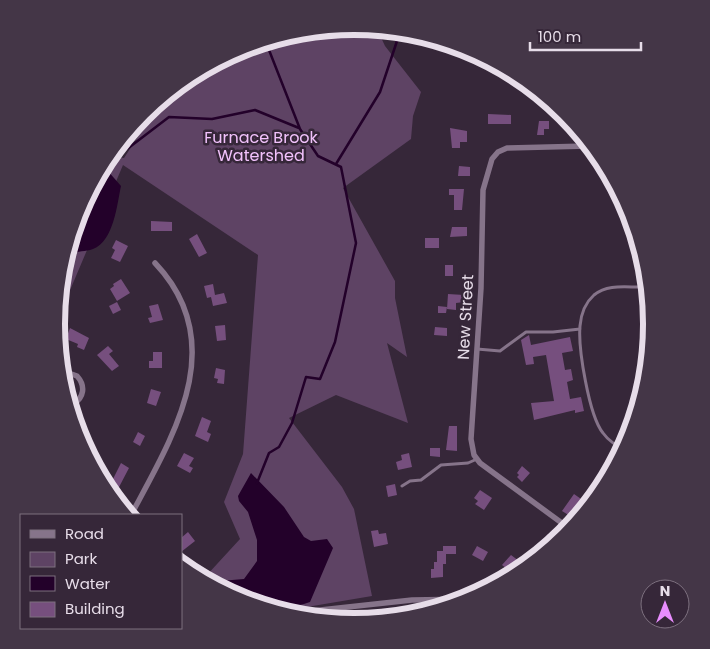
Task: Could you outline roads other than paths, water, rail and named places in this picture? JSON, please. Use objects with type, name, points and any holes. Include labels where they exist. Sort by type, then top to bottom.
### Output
[{"type":"street","name":"New Street","points":[[477,459],[471,439],[478,349],[483,190],[489,164],[498,152],[506,148],[583,146]]},
{"type":"street","points":[[133,511],[180,414],[189,387],[193,361],[193,337],[188,317],[167,278],[156,263]]},
{"type":"street","points":[[70,373],[77,376],[83,388],[82,396],[76,402]]},
{"type":"street","points":[[477,459],[564,525]]},
{"type":"street","points":[[312,611],[412,600],[447,599]]},
{"type":"lane","points":[[618,444],[608,439],[598,425],[588,392],[580,329],[588,302],[601,291],[616,287],[642,288]]},
{"type":"lane","points":[[478,349],[500,351],[526,332],[580,329]]},
{"type":"lane","points":[[402,486],[421,480],[441,465],[477,459]]},
{"type":"water","points":[[109,172],[121,186],[110,230],[100,245],[93,249],[74,253],[81,231],[95,196]]},
{"type":"water","points":[[251,473],[284,507],[304,537],[311,541],[327,539],[333,548],[310,602],[291,606],[280,604],[244,592],[221,581],[244,579],[257,561],[257,540],[248,512],[239,501],[238,496]]},
{"type":"waterway","points":[[336,164],[380,92],[398,38]]},
{"type":"waterway","points":[[257,483],[269,453],[279,447],[292,423],[306,377],[320,379],[335,342],[356,243],[341,167],[318,156],[300,129],[269,48]]},
{"type":"waterway","points":[[121,153],[169,117],[212,119],[255,110],[299,128]]},
{"type":"park label","name":"Furnace Brook Watershed","points":[[261,146]]}]
